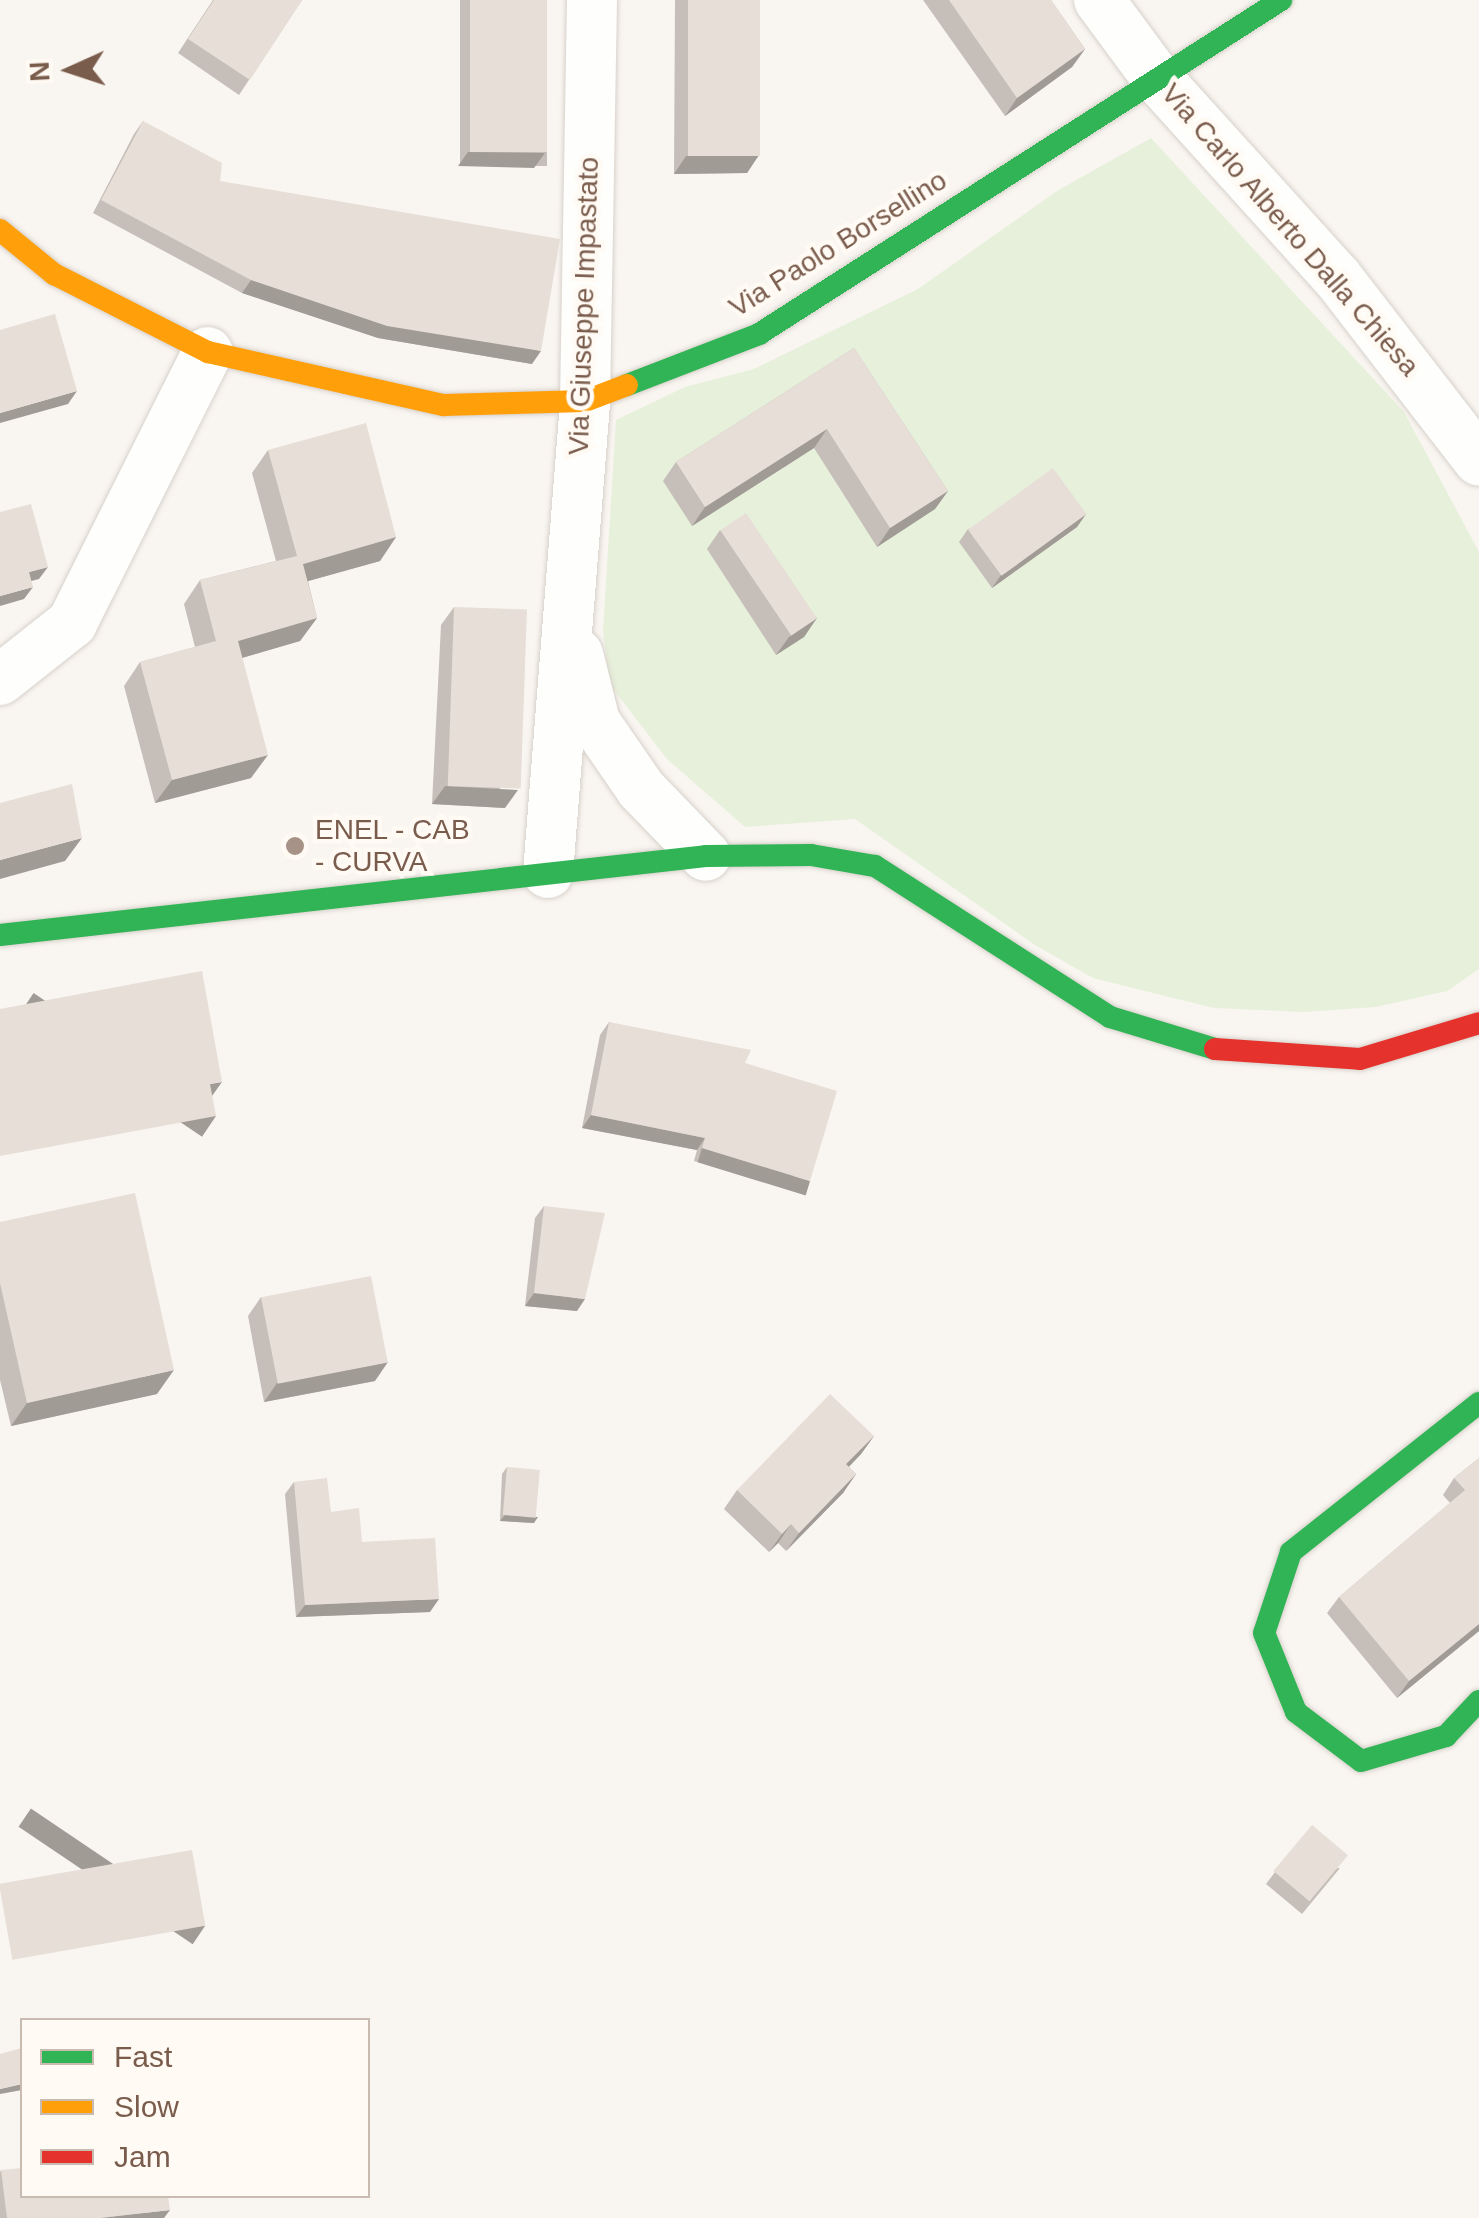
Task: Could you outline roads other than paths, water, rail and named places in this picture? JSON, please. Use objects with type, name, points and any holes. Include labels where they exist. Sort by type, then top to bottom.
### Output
[{"type":"street","name":"Via Giuseppe Impastato","points":[[548,874],[585,400],[592,0]]},
{"type":"street","name":"Via Carlo Alberto Dalla Chiesa","points":[[1098,0],[1156,77],[1337,278],[1479,461]]},
{"type":"street","name":"Via Paolo Borsellino","points":[[0,230],[54,274],[208,352],[444,405],[585,400],[759,334],[1281,0]]},
{"type":"street","points":[[0,680],[72,623],[208,352]]},
{"type":"street","name":"Via Giuseppe Impastato","points":[[567,612],[595,722],[641,789],[706,856]]},
{"type":"street","points":[[0,935],[706,856],[810,854],[876,866],[1110,1017],[1217,1050],[1360,1059],[1478,1022]]},
{"type":"street","points":[[1479,1403],[1291,1552],[1264,1632],[1296,1712],[1360,1761],[1446,1736],[1479,1702]]},
{"type":"place","name":"ENEL - CAB - CURVA","points":[[295,846]]}]
